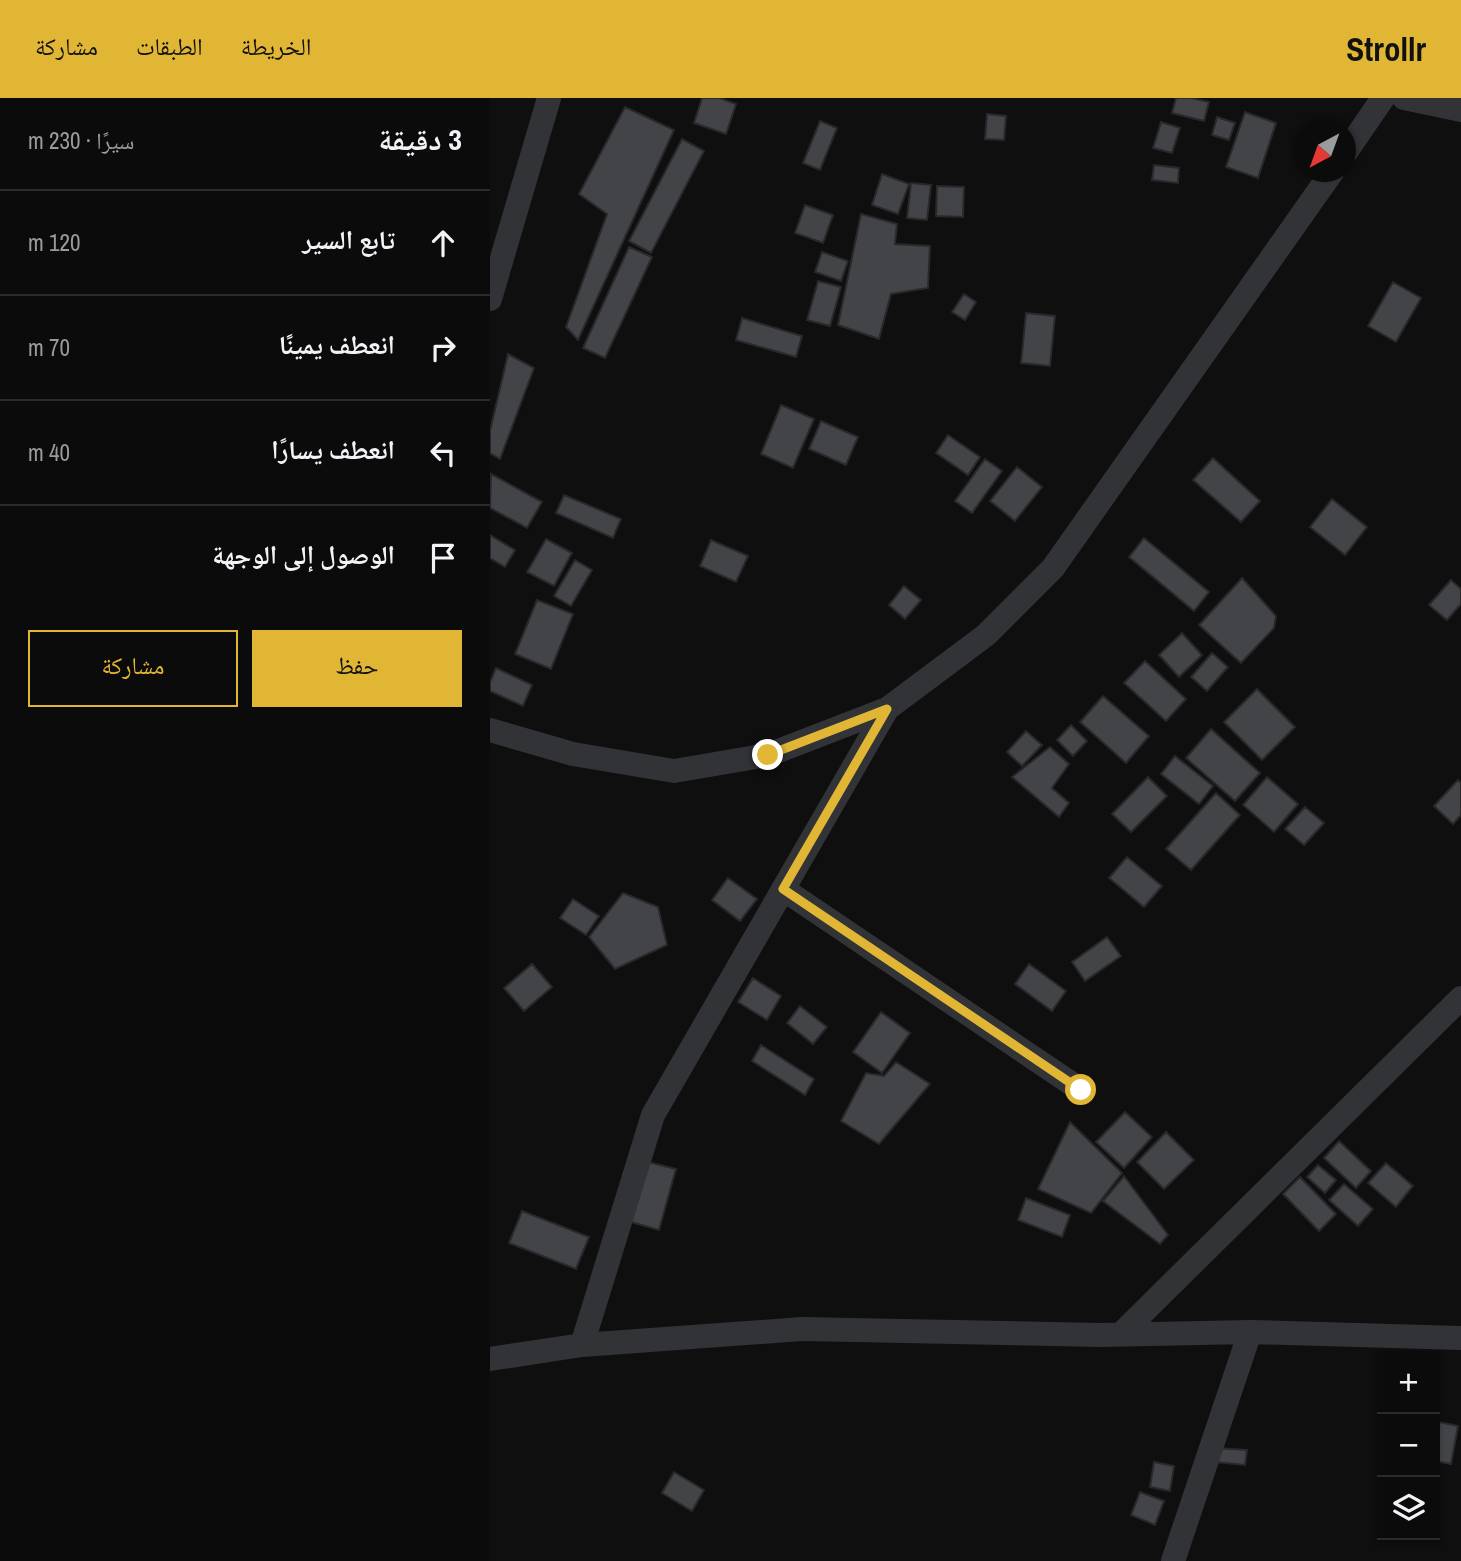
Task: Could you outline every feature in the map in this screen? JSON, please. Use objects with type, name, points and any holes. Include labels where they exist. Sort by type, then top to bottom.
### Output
[{"type":"street","points":[[490,299],[500,231],[549,98]]},
{"type":"street","points":[[1356,137],[1383,98]]},
{"type":"street","points":[[1404,98],[1461,110]]},
{"type":"street","points":[[490,730],[573,754],[674,771],[768,755],[887,709],[986,635],[1053,568],[1325,182]]},
{"type":"street","points":[[582,1345],[653,1115],[887,709]]},
{"type":"street","points":[[783,889],[1081,1090]]},
{"type":"street","points":[[1121,1334],[1461,998]]},
{"type":"street","points":[[490,1359],[582,1345],[802,1329],[1121,1334],[1250,1332],[1461,1338]]},
{"type":"street","points":[[1173,1561],[1250,1332]]},
{"type":"building","points":[[702,98],[720,98],[736,104],[726,134],[694,123]]},
{"type":"building","points":[[1176,98],[1209,102],[1204,121],[1172,113]]},
{"type":"building","points":[[625,107],[674,130],[578,340],[566,327],[607,214],[579,194]]},
{"type":"building","points":[[1245,112],[1276,123],[1258,178],[1226,167]]},
{"type":"building","points":[[987,114],[1006,116],[1004,140],[985,139]]},
{"type":"building","points":[[1217,117],[1235,123],[1229,140],[1212,135]]},
{"type":"building","points":[[820,121],[837,128],[820,170],[803,163]]},
{"type":"building","points":[[1161,122],[1180,128],[1172,153],[1153,148]]},
{"type":"building","points":[[682,139],[704,151],[651,253],[629,241]]},
{"type":"building","points":[[1154,165],[1179,168],[1178,183],[1152,180]]},
{"type":"building","points":[[882,174],[909,184],[898,214],[872,205]]},
{"type":"building","points":[[911,183],[931,185],[927,220],[907,218]]},
{"type":"building","points":[[937,186],[964,187],[963,217],[936,216]]},
{"type":"building","points":[[805,205],[833,215],[823,243],[795,233]]},
{"type":"building","points":[[861,214],[897,224],[895,244],[930,246],[928,288],[891,294],[879,339],[838,325]]},
{"type":"building","points":[[629,247],[652,257],[605,358],[583,348]]},
{"type":"building","points":[[822,252],[848,261],[841,281],[815,272]]},
{"type":"building","points":[[818,281],[841,287],[830,326],[807,320]]},
{"type":"building","points":[[1393,282],[1421,298],[1396,342],[1368,326]]},
{"type":"building","points":[[964,294],[976,302],[965,320],[952,312]]},
{"type":"building","points":[[1026,313],[1055,316],[1050,366],[1021,363]]},
{"type":"building","points":[[742,318],[802,336],[796,357],[736,340]]},
{"type":"building","points":[[508,354],[534,368],[500,459],[490,453],[490,431]]},
{"type":"building","points":[[781,405],[814,419],[793,468],[761,454]]},
{"type":"building","points":[[821,421],[858,437],[846,465],[809,449]]},
{"type":"building","points":[[948,435],[980,457],[968,475],[936,453]]},
{"type":"building","points":[[1213,458],[1260,501],[1241,522],[1193,480]]},
{"type":"building","points":[[985,459],[1002,471],[972,513],[955,501]]},
{"type":"building","points":[[1017,467],[1042,487],[1015,521],[990,501]]},
{"type":"building","points":[[491,474],[542,502],[527,528],[490,508]]},
{"type":"building","points":[[564,495],[621,519],[613,538],[556,513]]},
{"type":"building","points":[[1332,499],[1367,527],[1345,555],[1310,527]]},
{"type":"building","points":[[490,535],[515,550],[505,567],[490,558]]},
{"type":"building","points":[[1144,538],[1209,592],[1194,611],[1129,557]]},
{"type":"building","points":[[546,539],[572,553],[554,586],[527,572]]},
{"type":"building","points":[[711,540],[748,556],[736,582],[700,566]]},
{"type":"building","points":[[575,560],[592,570],[571,606],[554,596]]},
{"type":"building","points":[[1242,578],[1276,616],[1274,628],[1241,663],[1199,625]]},
{"type":"building","points":[[1451,580],[1461,589],[1461,604],[1447,620],[1429,605]]},
{"type":"building","points":[[904,586],[921,600],[905,619],[889,605]]},
{"type":"building","points":[[537,600],[573,614],[551,669],[515,654]]},
{"type":"building","points":[[1182,633],[1202,655],[1179,677],[1159,655]]},
{"type":"building","points":[[1212,653],[1228,667],[1207,691],[1191,677]]},
{"type":"building","points":[[1145,661],[1186,699],[1166,721],[1124,683]]},
{"type":"building","points":[[496,668],[532,685],[523,706],[490,691],[490,682]]},
{"type":"building","points":[[1257,689],[1295,727],[1262,760],[1224,722]]},
{"type":"building","points":[[1103,696],[1149,736],[1126,763],[1080,722]]},
{"type":"building","points":[[1071,725],[1087,741],[1073,756],[1057,740]]},
{"type":"building","points":[[1211,729],[1260,773],[1235,801],[1186,758]]},
{"type":"building","points":[[1026,731],[1042,745],[1022,766],[1007,752]]},
{"type":"building","points":[[1050,747],[1069,764],[1052,788],[1069,803],[1059,817],[1012,777]]},
{"type":"building","points":[[1175,756],[1213,786],[1199,804],[1161,774]]},
{"type":"building","points":[[1148,777],[1167,796],[1131,832],[1112,814]]},
{"type":"building","points":[[1267,777],[1298,804],[1274,832],[1243,805]]},
{"type":"building","points":[[1458,780],[1461,783],[1461,815],[1453,824],[1434,806]]},
{"type":"building","points":[[1216,793],[1240,815],[1191,870],[1166,849]]},
{"type":"building","points":[[1305,807],[1324,823],[1304,845],[1285,829]]},
{"type":"building","points":[[1127,857],[1162,886],[1144,907],[1109,878]]},
{"type":"building","points":[[728,878],[757,899],[740,921],[712,900]]},
{"type":"building","points":[[623,893],[658,907],[667,945],[615,969],[589,937]]},
{"type":"building","points":[[573,899],[599,916],[586,935],[560,918]]},
{"type":"building","points":[[1107,937],[1121,956],[1085,981],[1072,962]]},
{"type":"building","points":[[532,964],[552,987],[524,1011],[504,988]]},
{"type":"building","points":[[1029,964],[1066,991],[1052,1011],[1015,984]]},
{"type":"building","points":[[753,978],[781,996],[767,1020],[738,1002]]},
{"type":"building","points":[[800,1006],[827,1027],[813,1044],[787,1023]]},
{"type":"building","points":[[881,1012],[910,1033],[882,1073],[853,1052]]},
{"type":"building","points":[[761,1045],[814,1079],[805,1095],[752,1061]]},
{"type":"building","points":[[896,1062],[930,1084],[879,1144],[841,1121],[866,1073],[884,1076]]},
{"type":"building","points":[[1125,1112],[1152,1137],[1124,1168],[1096,1142]]},
{"type":"building","points":[[1070,1122],[1122,1173],[1091,1213],[1038,1189]]},
{"type":"building","points":[[1166,1132],[1194,1160],[1164,1189],[1137,1162]]},
{"type":"building","points":[[1339,1141],[1371,1171],[1356,1188],[1324,1158]]},
{"type":"building","points":[[648,1162],[676,1169],[659,1230],[631,1222]]},
{"type":"building","points":[[1386,1163],[1413,1186],[1396,1207],[1368,1183]]},
{"type":"building","points":[[1318,1165],[1336,1180],[1325,1193],[1307,1177]]},
{"type":"building","points":[[1124,1176],[1168,1235],[1160,1244],[1103,1201]]},
{"type":"building","points":[[1300,1177],[1336,1214],[1319,1231],[1283,1194]]},
{"type":"building","points":[[1344,1184],[1373,1209],[1358,1226],[1329,1200]]},
{"type":"building","points":[[1026,1198],[1070,1215],[1062,1237],[1018,1220]]},
{"type":"building","points":[[522,1211],[589,1237],[576,1269],[509,1243]]},
{"type":"building","points":[[1440,1422],[1458,1426],[1451,1464],[1440,1462]]},
{"type":"building","points":[[1216,1448],[1247,1450],[1245,1465],[1215,1462]]},
{"type":"building","points":[[1154,1462],[1174,1466],[1170,1491],[1150,1487]]},
{"type":"building","points":[[674,1472],[704,1490],[692,1511],[662,1493]]},
{"type":"building","points":[[1140,1492],[1164,1501],[1155,1525],[1131,1515]]},
{"type":"route","points":[[768,755],[887,709],[783,889],[1081,1090]]}]
